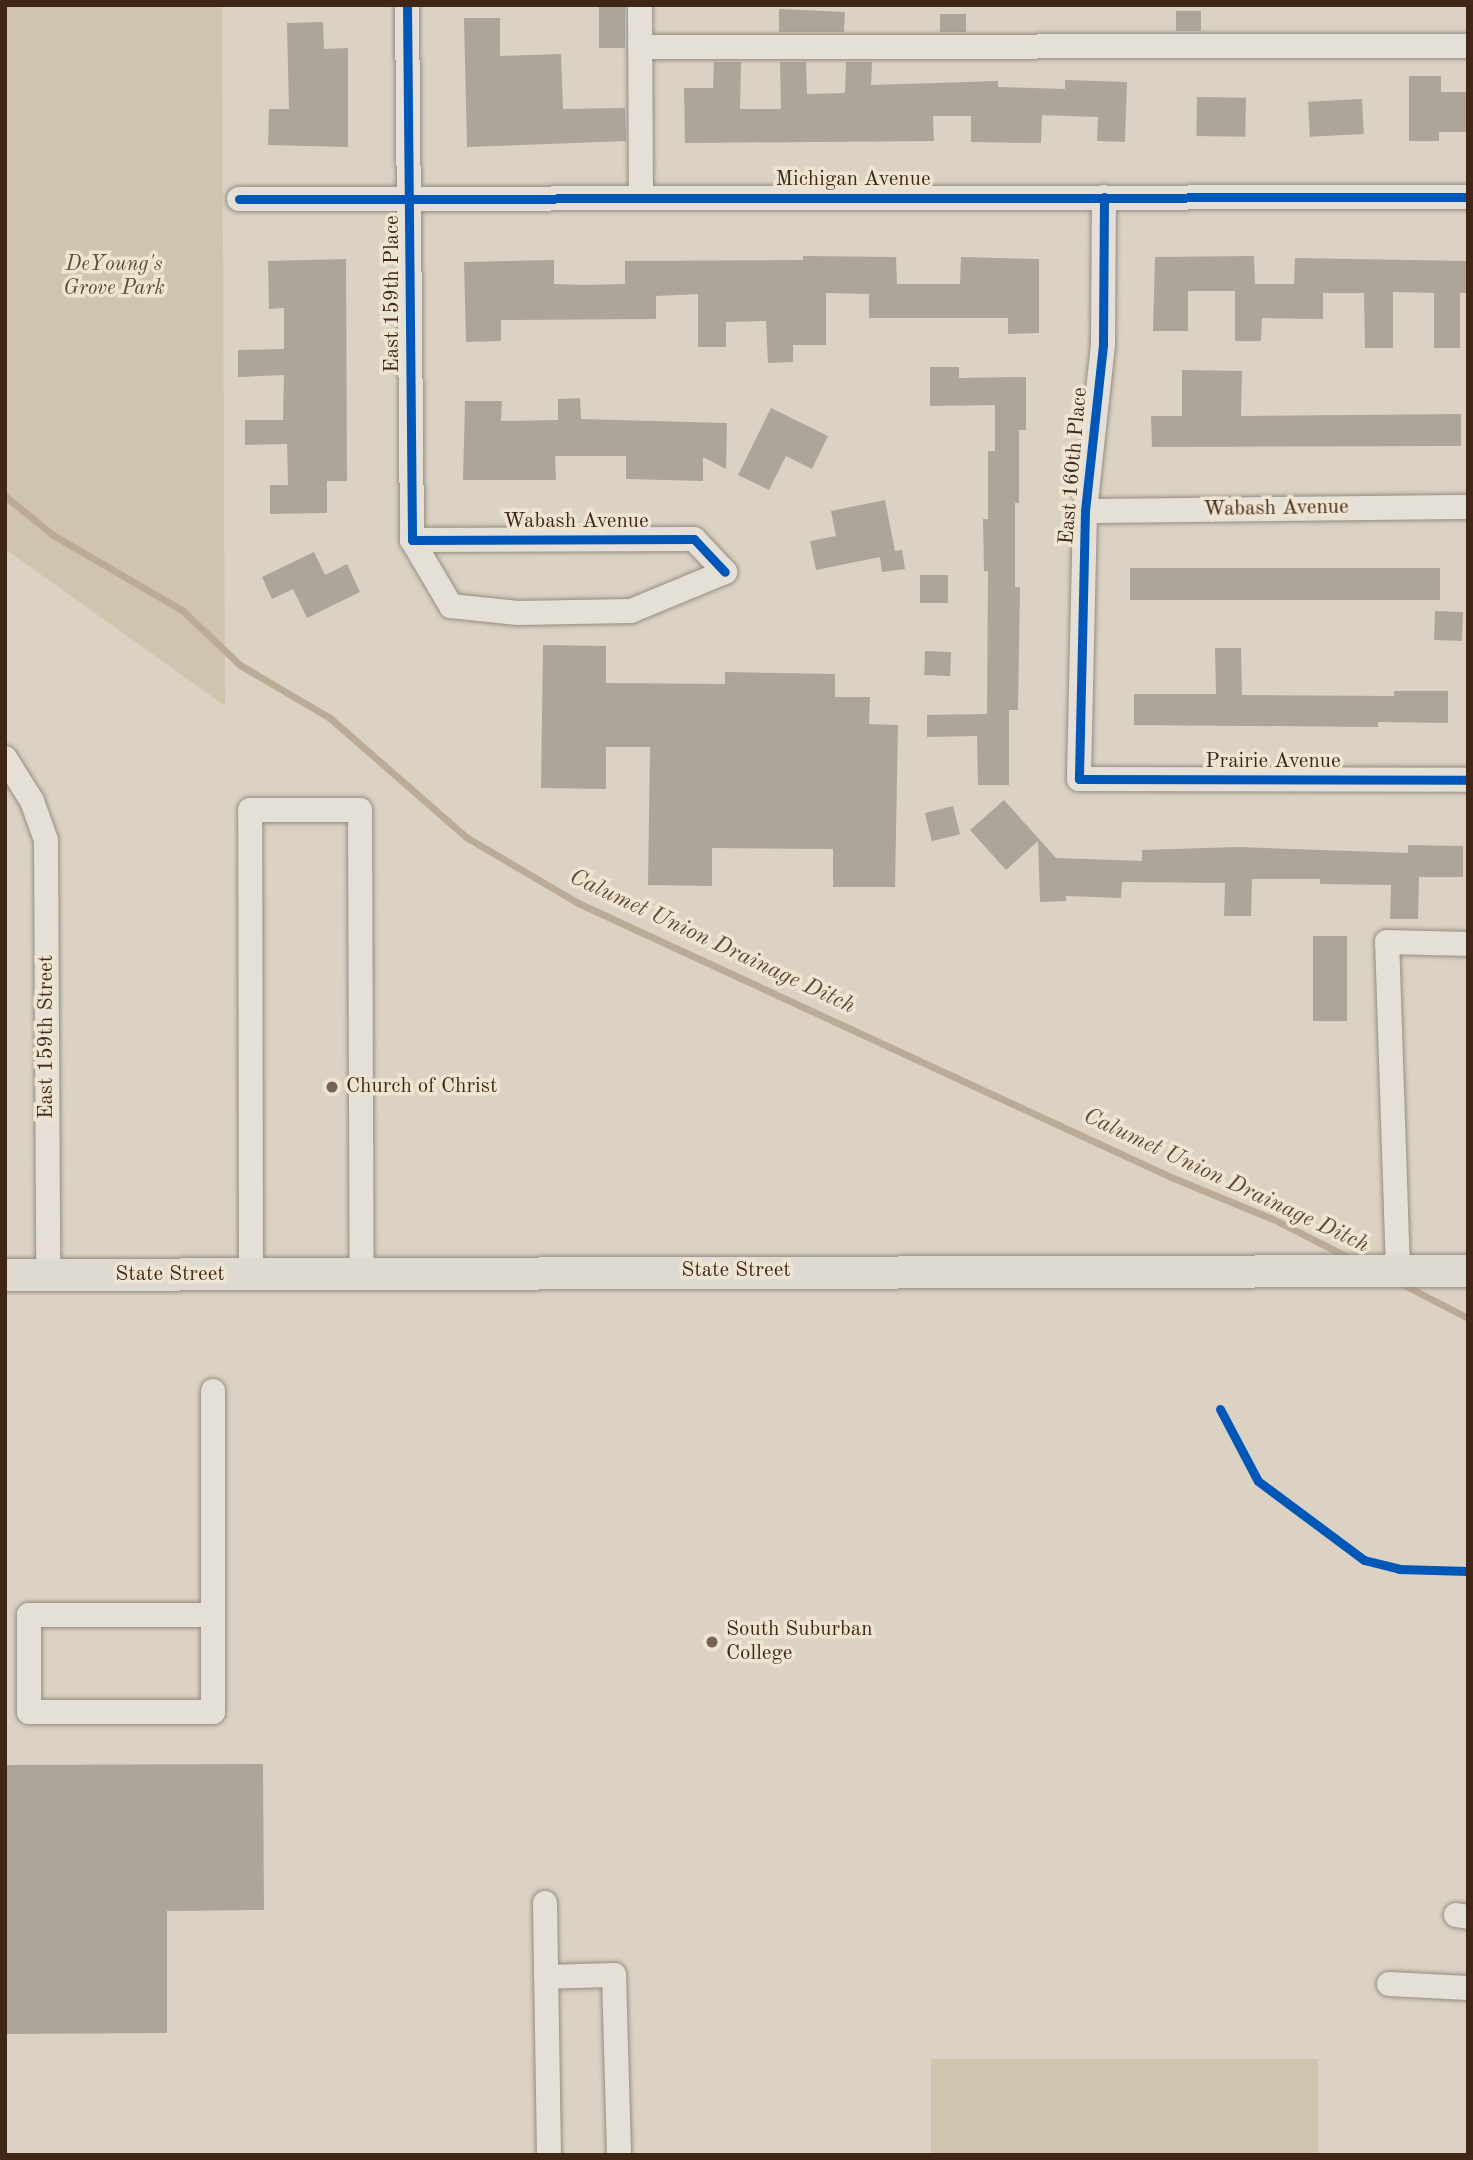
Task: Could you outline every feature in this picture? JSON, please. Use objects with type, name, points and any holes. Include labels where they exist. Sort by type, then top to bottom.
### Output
[{"type":"main road","name":"State Street","points":[[5,1275],[1468,1271]]},
{"type":"street","name":"East 159th Place","points":[[407,5],[412,540]]},
{"type":"street","points":[[640,5],[640,198]]},
{"type":"street","points":[[640,47],[1468,46]]},
{"type":"street","name":"East 160th Place","points":[[1079,779],[1085,511],[1103,345],[1104,197]]},
{"type":"street","name":"Michigan Avenue","points":[[239,199],[1468,197]]},
{"type":"street","name":"Wabash Avenue","points":[[1085,511],[1468,507]]},
{"type":"street","name":"Wabash Avenue","points":[[694,539],[725,572],[631,611],[518,613],[451,606],[412,540],[694,539]]},
{"type":"street","name":"East 159th Street","points":[[5,758],[32,801],[47,840],[48,1276]]},
{"type":"street","name":"Prairie Avenue","points":[[1079,779],[1468,780]]},
{"type":"street","points":[[251,1274],[250,810],[360,810],[362,1273]]},
{"type":"street","points":[[1398,1271],[1387,942],[1468,944]]},
{"type":"street","points":[[213,1391],[213,1615],[213,1712],[29,1712],[29,1615],[213,1615]]},
{"type":"street","points":[[545,1903],[549,2155]]},
{"type":"street","points":[[546,1977],[614,1975],[619,2155]]},
{"type":"street","points":[[1389,1984],[1468,1988]]},
{"type":"green space","name":"DeYoung's Grove Park","points":[[5,5],[222,5],[225,706],[5,549]]},
{"type":"green space","points":[[931,2059],[1318,2059],[1318,2155],[931,2155]]},
{"type":"building","points":[[599,5],[625,5],[625,48],[599,48]]},
{"type":"building","points":[[779,9],[845,12],[844,32],[779,32]]},
{"type":"building","points":[[1176,11],[1201,11],[1201,31],[1176,31]]},
{"type":"building","points":[[940,14],[966,14],[966,32],[940,32]]},
{"type":"building","points":[[464,18],[500,18],[500,56],[561,54],[563,109],[625,108],[626,141],[467,147]]},
{"type":"building","points":[[323,22],[324,49],[348,48],[348,147],[268,145],[269,109],[289,109],[287,23]]},
{"type":"building","points":[[714,62],[741,62],[740,109],[781,109],[780,62],[806,62],[807,94],[845,93],[846,62],[872,62],[871,85],[998,81],[998,87],[1065,89],[1065,80],[1127,82],[1125,142],[1097,141],[1098,117],[1042,115],[1041,143],[971,142],[971,116],[933,116],[934,141],[685,143],[684,88],[713,88]]},
{"type":"building","points":[[1409,76],[1441,76],[1441,92],[1468,92],[1468,132],[1439,132],[1439,141],[1409,141]]},
{"type":"building","points":[[1197,97],[1246,98],[1245,137],[1196,136]]},
{"type":"building","points":[[1362,99],[1364,134],[1310,137],[1308,102]]},
{"type":"building","points":[[803,256],[896,257],[897,284],[960,284],[961,257],[1039,259],[1039,333],[1008,334],[1008,318],[869,318],[869,294],[826,293],[826,345],[793,345],[793,362],[768,363],[766,321],[726,322],[726,347],[698,347],[698,294],[656,296],[656,319],[501,320],[501,341],[466,342],[464,262],[554,260],[554,284],[582,285],[625,284],[625,261],[803,260]]},
{"type":"building","points":[[1254,256],[1255,284],[1294,284],[1295,258],[1468,261],[1468,293],[1460,293],[1460,348],[1434,348],[1434,293],[1393,292],[1393,348],[1365,348],[1364,293],[1323,293],[1323,319],[1262,318],[1261,341],[1235,341],[1235,291],[1188,291],[1188,331],[1153,331],[1155,257]]},
{"type":"building","points":[[346,259],[347,481],[327,481],[327,513],[270,514],[270,485],[288,485],[287,444],[245,445],[245,420],[283,420],[284,375],[238,377],[238,350],[284,349],[284,308],[269,309],[268,261]]},
{"type":"building","points":[[930,367],[959,367],[959,378],[1026,377],[1026,430],[1019,430],[1019,503],[1015,503],[1015,587],[1020,587],[1018,710],[1009,710],[1009,785],[978,785],[977,736],[927,737],[927,715],[987,714],[988,571],[984,571],[983,519],[988,519],[988,451],[995,451],[995,405],[930,406]]},
{"type":"building","points":[[1182,370],[1242,371],[1241,416],[1461,414],[1461,446],[1152,447],[1151,416],[1182,416]]},
{"type":"building","points":[[580,398],[581,419],[727,423],[726,469],[703,457],[703,481],[626,479],[626,456],[555,456],[556,480],[463,480],[465,401],[502,401],[501,421],[558,420],[558,399]]},
{"type":"building","points":[[771,408],[828,436],[812,469],[786,456],[769,490],[738,475]]},
{"type":"building","points":[[885,500],[895,551],[902,550],[905,569],[882,572],[880,557],[816,570],[810,541],[836,536],[831,511]]},
{"type":"building","points":[[314,552],[325,575],[347,564],[360,592],[307,618],[293,589],[272,599],[262,577]]},
{"type":"building","points":[[1130,568],[1440,568],[1440,600],[1130,600]]},
{"type":"building","points":[[920,575],[948,575],[948,603],[920,603]]},
{"type":"building","points":[[1435,611],[1463,612],[1462,641],[1434,640]]},
{"type":"building","points":[[543,645],[606,646],[606,683],[725,684],[725,672],[835,674],[835,697],[870,697],[869,724],[898,725],[895,887],[833,887],[833,849],[712,848],[712,886],[648,885],[650,747],[606,747],[606,789],[541,788]]},
{"type":"building","points":[[1215,648],[1241,648],[1242,695],[1394,696],[1394,691],[1448,691],[1448,723],[1378,722],[1378,727],[1134,725],[1134,694],[1216,694]]},
{"type":"building","points":[[925,651],[951,652],[950,676],[924,675]]},
{"type":"building","points":[[1004,800],[1056,858],[1142,861],[1142,850],[1238,847],[1408,853],[1408,845],[1463,846],[1463,877],[1419,877],[1418,919],[1390,919],[1391,885],[1320,884],[1320,879],[1252,879],[1251,916],[1224,916],[1225,883],[1122,882],[1121,898],[1066,896],[1066,901],[1040,902],[1038,841],[1006,870],[970,830]]},
{"type":"building","points":[[953,806],[960,834],[932,841],[925,813]]},
{"type":"building","points":[[1313,936],[1347,936],[1347,1021],[1313,1021]]},
{"type":"building","points":[[263,1764],[264,1910],[167,1911],[167,2033],[5,2034],[5,1765]]},
{"type":"waterway","name":"Calumet Union Drainage Ditch","points":[[5,496],[53,535],[182,610],[240,665],[330,718],[466,837],[578,903],[1171,1177],[1273,1219],[1352,1259]]},
{"type":"waterway","name":"Calumet Union Drainage Ditch","points":[[1400,1283],[1468,1318]]},
{"type":"cycle path","points":[[407,5],[412,540],[694,539],[725,572]]},
{"type":"cycle path","points":[[1104,197],[1103,345],[1085,511],[1079,779],[1468,780]]},
{"type":"cycle path","points":[[239,199],[1468,197]]},
{"type":"cycle path","points":[[1220,1409],[1258,1481],[1364,1560],[1399,1569],[1468,1571]]},
{"type":"place","name":"Church of Christ","points":[[332,1087]]},
{"type":"place","name":"South Suburban College","points":[[712,1642]]}]
